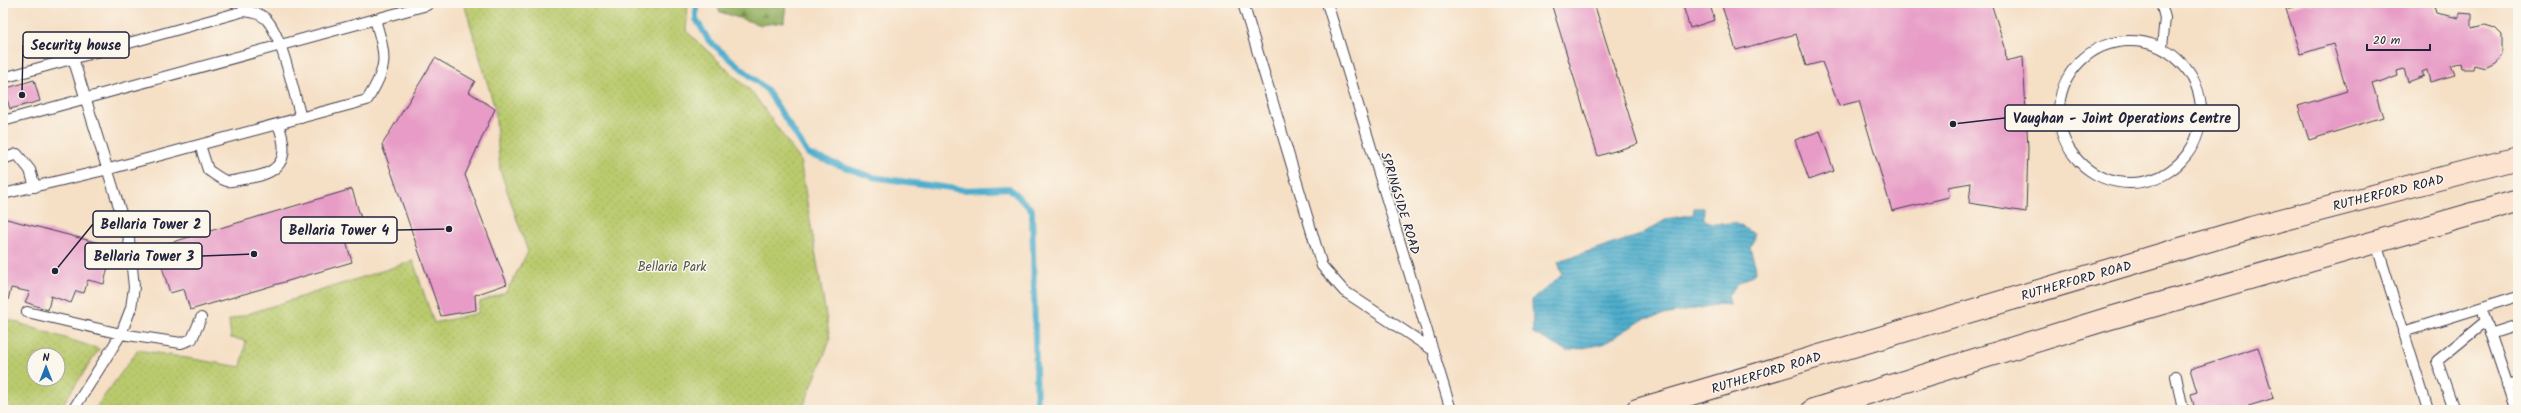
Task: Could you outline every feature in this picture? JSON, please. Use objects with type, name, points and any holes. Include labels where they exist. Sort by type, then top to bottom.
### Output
[{"type":"main road","name":"RUTHERFORD ROAD","points":[[1637,410],[2251,228],[2518,158]]},
{"type":"main road","points":[[1813,410],[2107,319],[2518,201]]},
{"type":"lane","points":[[1243,3],[1322,266],[1344,291],[1433,350]]},
{"type":"lane","name":"SPRINGSIDE ROAD","points":[[1327,3],[1451,410]]},
{"type":"lane","points":[[2161,3],[2165,18],[2162,47]]},
{"type":"lane","points":[[3,121],[427,5]]},
{"type":"lane","points":[[3,78],[244,11],[261,14],[268,20],[280,46],[301,118]]},
{"type":"lane","points":[[3,194],[109,169],[367,100],[381,78],[385,53],[375,19]]},
{"type":"lane","points":[[2139,40],[2162,47],[2181,61],[2195,81],[2202,105],[2200,129],[2190,151],[2178,164],[2152,180],[2127,183],[2104,178],[2084,166],[2069,149],[2060,128],[2058,105],[2064,83],[2077,63],[2095,49],[2116,41],[2139,40]]},
{"type":"lane","points":[[73,58],[109,169],[128,238],[133,265],[134,287],[131,308],[121,334],[73,410]]},
{"type":"lane","points":[[200,145],[208,170],[214,174],[227,181],[255,177],[274,170],[285,152],[285,142],[278,124]]},
{"type":"lane","points":[[3,158],[17,154],[30,170],[35,187]]},
{"type":"lane","points":[[2376,243],[2428,410]]},
{"type":"lane","points":[[2403,332],[2518,296]]},
{"type":"lane","points":[[2481,307],[2516,410]]},
{"type":"lane","points":[[27,312],[121,334],[181,343],[192,338],[201,318]]},
{"type":"lane","points":[[2454,410],[2437,361],[2486,321]]},
{"type":"lane","points":[[2490,334],[2518,325]]},
{"type":"lane","points":[[2176,376],[2183,410]]},
{"type":"lane","points":[[2507,385],[2518,382]]},
{"type":"green space","name":"Bellaria Park","points":[[464,3],[688,3],[686,31],[753,93],[800,160],[830,340],[802,410],[94,410],[138,350],[241,367],[246,341],[231,338],[229,320],[413,261],[434,323],[478,313],[480,302],[506,292],[528,252],[500,170],[495,109]]},
{"type":"green space","points":[[716,3],[786,3],[784,22],[761,25],[720,12]]},
{"type":"green space","points":[[3,318],[99,349],[59,410],[3,410]]},
{"type":"water","points":[[1693,208],[1704,208],[1704,219],[1712,224],[1734,223],[1754,233],[1754,241],[1750,248],[1756,268],[1754,274],[1739,283],[1728,295],[1730,305],[1720,304],[1644,319],[1603,344],[1567,351],[1533,333],[1532,300],[1562,275],[1558,261],[1638,236],[1667,219],[1694,214]]},
{"type":"building","points":[[1551,3],[1594,3],[1638,144],[1598,156]]},
{"type":"building","points":[[1682,3],[1709,3],[1715,20],[1690,28]]},
{"type":"building","points":[[1721,3],[1991,3],[2005,47],[2006,61],[2023,57],[2028,148],[2026,212],[1969,203],[1971,183],[1948,187],[1949,197],[1892,211],[1859,101],[1839,106],[1822,62],[1806,66],[1796,34],[1736,50]]},
{"type":"building","points":[[2307,3],[2433,3],[2436,13],[2459,18],[2459,13],[2472,14],[2472,28],[2485,25],[2495,28],[2502,35],[2502,55],[2495,63],[2485,68],[2474,65],[2473,69],[2462,69],[2461,63],[2451,65],[2455,75],[2430,82],[2427,70],[2422,72],[2424,76],[2408,82],[2404,69],[2397,71],[2398,76],[2379,83],[2378,81],[2372,83],[2383,117],[2309,140],[2298,106],[2347,91],[2333,44],[2301,54],[2286,9]]},
{"type":"building","points":[[435,58],[475,81],[469,92],[495,109],[465,175],[507,284],[475,295],[476,310],[441,316],[382,145]]},
{"type":"building","points":[[34,80],[40,101],[10,109],[4,89]]},
{"type":"building","points":[[1820,131],[1834,171],[1809,180],[1795,140]]},
{"type":"building","points":[[352,189],[364,228],[344,234],[352,262],[190,310],[184,289],[170,293],[156,247]]},
{"type":"building","points":[[3,218],[99,243],[95,251],[103,252],[102,260],[109,262],[104,284],[88,280],[84,293],[76,291],[71,303],[51,296],[48,310],[25,302],[30,292],[11,288],[8,300],[3,298]]},
{"type":"building","points":[[2258,347],[2274,398],[2236,410],[2195,410],[2191,394],[2197,392],[2190,369]]},
{"type":"waterway","points":[[696,3],[696,19],[709,41],[767,90],[808,154],[872,177],[964,190],[1009,188],[1032,210],[1037,410]]},
{"type":"place","name":"Security house","points":[[22,95]]},
{"type":"place","name":"Vaughan - Joint Operations Centre","points":[[1953,124]]},
{"type":"place","name":"Bellaria Tower 4","points":[[449,229]]},
{"type":"place","name":"Bellaria Tower 3","points":[[254,254]]},
{"type":"place","name":"Bellaria Tower 2","points":[[55,271]]}]
